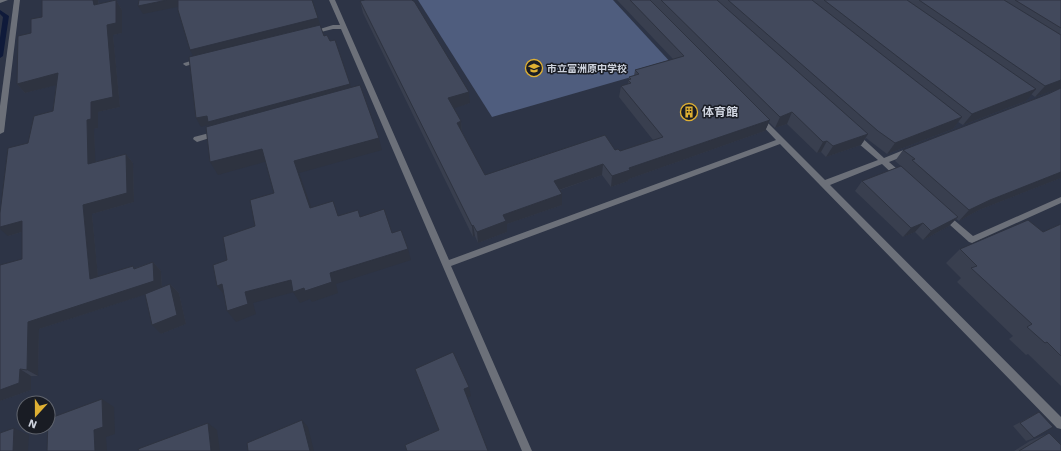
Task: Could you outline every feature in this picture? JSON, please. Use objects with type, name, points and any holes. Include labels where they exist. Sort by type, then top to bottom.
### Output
[{"type":"street","points":[[0,1],[5,0]]},
{"type":"street","points":[[0,132],[17,0]]},
{"type":"street","points":[[332,0],[368,90],[448,264],[528,451]]},
{"type":"street","points":[[309,33],[332,27],[343,27]]},
{"type":"street","points":[[186,64],[209,58]]},
{"type":"street","points":[[753,113],[1061,424]]},
{"type":"street","points":[[847,129],[906,182]]},
{"type":"street","points":[[197,139],[226,131]]},
{"type":"street","points":[[448,264],[781,141]]},
{"type":"street","points":[[824,184],[918,147]]},
{"type":"street","points":[[936,209],[972,240],[1061,200]]},
{"type":"shaded area","points":[[418,0],[613,0],[673,65],[492,117]]},
{"type":"building","points":[[42,0],[93,0],[94,5],[116,0],[116,23],[107,25],[113,97],[91,102],[91,119],[87,120],[88,164],[126,154],[127,193],[83,205],[90,279],[133,266],[134,269],[153,262],[154,281],[28,322],[27,370],[20,369],[19,383],[0,390],[0,265],[22,259],[22,221],[0,227],[0,213],[8,148],[28,143],[34,116],[53,111],[58,73],[17,84],[18,36],[31,33],[31,19],[42,17]]},
{"type":"building","points":[[139,0],[167,0],[138,6]]},
{"type":"building","points":[[178,0],[312,0],[318,18],[190,50],[178,10]]},
{"type":"building","points":[[630,0],[650,0],[770,120],[629,168],[630,170],[612,176],[603,164],[554,181],[562,194],[503,215],[506,221],[477,232],[473,225],[472,226],[360,1],[414,1],[469,92],[448,98],[461,121],[457,123],[485,175],[605,135],[615,150],[618,149],[620,151],[663,137],[621,86],[631,83],[628,80],[631,79],[629,77],[639,74],[635,70],[684,56]]},
{"type":"building","points":[[661,0],[717,0],[868,134],[833,146],[827,141],[823,142],[792,112],[780,117]]},
{"type":"building","points":[[728,0],[812,0],[962,117],[895,143],[878,131]]},
{"type":"building","points":[[824,0],[907,0],[1036,89],[972,114]]},
{"type":"building","points":[[919,0],[1004,0],[1061,35],[1061,80],[1045,86]]},
{"type":"building","points":[[1015,0],[1061,0],[1061,28]]},
{"type":"building","points":[[320,25],[324,36],[327,35],[330,41],[335,40],[350,84],[208,122],[207,116],[196,118],[189,57]]},
{"type":"building","points":[[360,85],[379,138],[294,161],[310,208],[333,201],[338,216],[358,210],[360,217],[384,209],[392,233],[401,230],[408,249],[330,273],[332,282],[305,291],[304,288],[293,292],[291,280],[245,292],[248,304],[227,311],[222,284],[217,286],[213,265],[227,260],[223,237],[255,226],[250,200],[274,193],[262,149],[210,162],[206,127]]},
{"type":"building","points":[[1061,88],[1061,172],[990,200],[969,210],[912,160],[915,159],[903,150],[1048,94]]},
{"type":"building","points":[[901,166],[958,217],[931,231],[923,223],[911,228],[862,181]]},
{"type":"building","points":[[1028,220],[1043,232],[1061,224],[1061,356],[1047,342],[1045,343],[1027,327],[1032,324],[971,268],[977,266],[960,249]]},
{"type":"building","points":[[170,284],[177,315],[152,325],[145,294]]},
{"type":"building","points":[[453,352],[469,387],[464,389],[488,451],[407,451],[405,445],[439,430],[415,369]]},
{"type":"building","points":[[102,399],[103,427],[94,430],[95,451],[47,451],[48,435],[56,435],[56,416]]},
{"type":"building","points":[[1039,412],[1053,427],[1034,438],[1020,423]]},
{"type":"building","points":[[302,420],[310,451],[248,451],[247,443]]},
{"type":"building","points":[[208,423],[211,451],[139,451],[138,449]]},
{"type":"building","points":[[14,428],[13,451],[0,451],[0,433]]},
{"type":"building","points":[[1049,433],[1061,445],[1061,451],[1019,451]]},
{"type":"waterway","points":[[0,12],[6,16],[0,56]]},
{"type":"place","name":"市立富洲原中学校","points":[[534,68]]},
{"type":"place","name":"体育館","points":[[689,112]]}]
